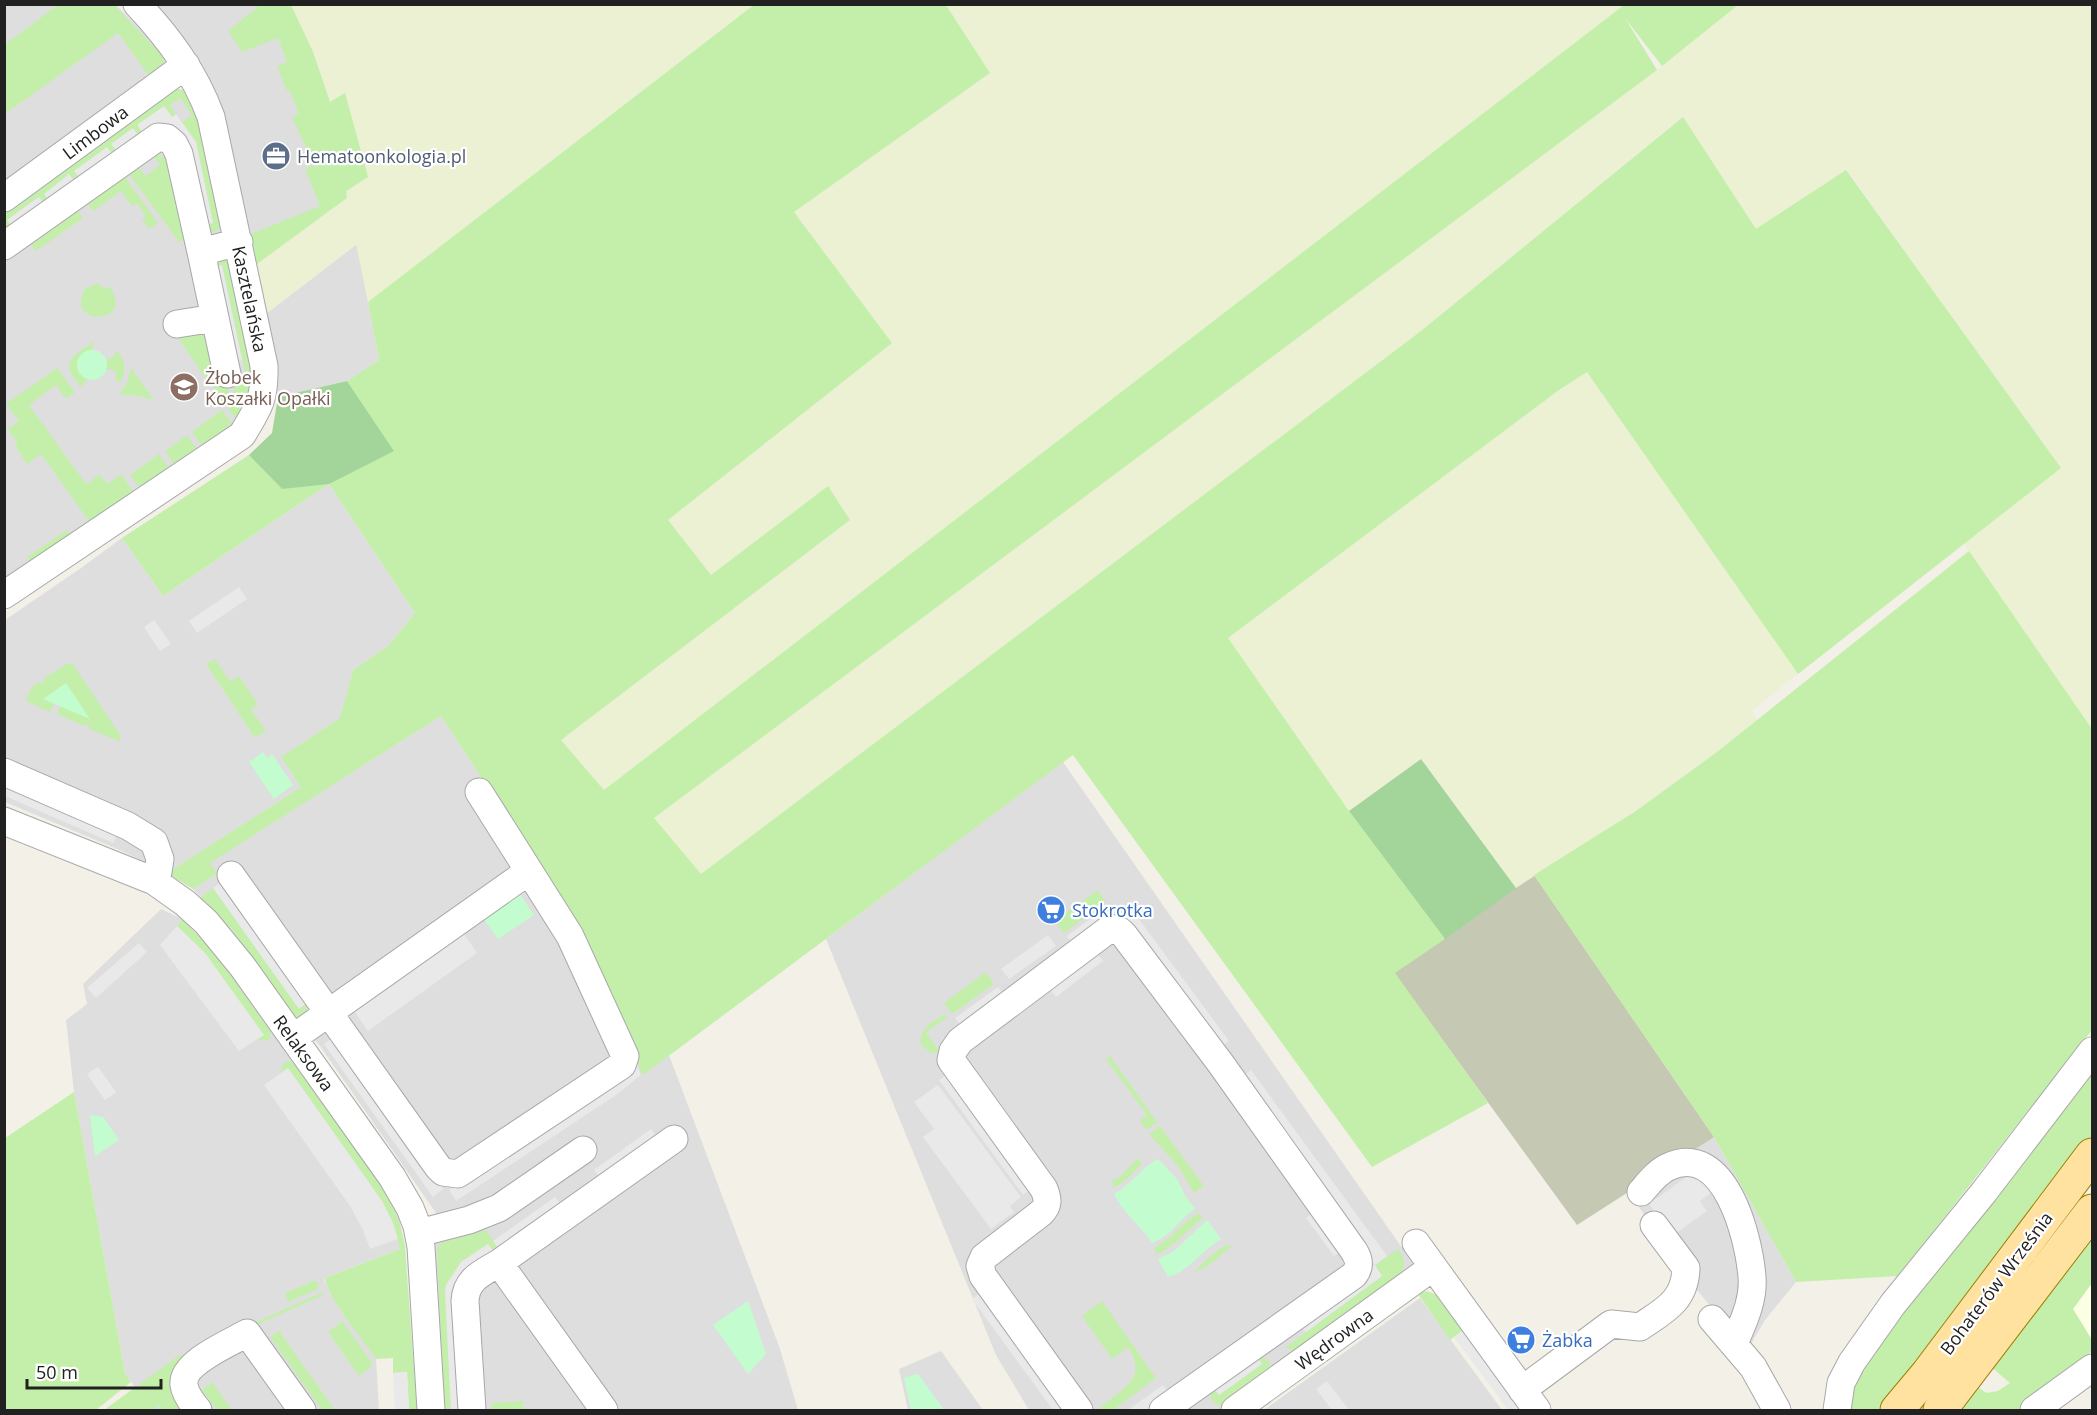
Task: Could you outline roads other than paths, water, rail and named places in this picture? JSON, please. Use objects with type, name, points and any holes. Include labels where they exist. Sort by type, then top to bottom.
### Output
[{"type":"main road","name":"Bohaterów Września","points":[[1897,1410],[2092,1155]]},
{"type":"main road","name":"Bohaterów Września","points":[[1940,1410],[2092,1211]]},
{"type":"street","name":"Kasztelańska","points":[[4,595],[242,435],[260,406],[265,389],[264,366],[211,117],[202,94],[186,65],[161,30],[137,4]]},
{"type":"street","name":"Limbowa","points":[[4,198],[186,65]]},
{"type":"street","points":[[4,246],[158,137],[167,138],[179,154],[227,374]]},
{"type":"street","points":[[201,252],[238,242]]},
{"type":"street","points":[[177,324],[215,318]]},
{"type":"street","points":[[4,772],[128,826],[154,842],[160,859],[154,881]]},
{"type":"street","points":[[231,875],[438,1167],[450,1174],[465,1172],[622,1065],[625,1056],[570,936],[479,792]]},
{"type":"street","name":"Relaksowa","points":[[4,821],[154,881],[185,903],[221,939],[293,1038],[396,1182],[405,1197],[419,1233],[423,1261],[431,1410]]},
{"type":"street","points":[[293,1038],[529,871]]},
{"type":"street","points":[[1079,1410],[983,1276],[981,1266],[984,1257],[1047,1208],[1048,1198],[1044,1189],[951,1060],[960,1041],[1108,930],[1118,929],[1125,935],[1221,1064],[1357,1257],[1358,1270],[1354,1275],[1267,1338],[1195,1401],[1163,1410]]},
{"type":"street","points":[[1837,1410],[1841,1383],[1852,1362],[1893,1304],[1984,1192],[2092,1052]]},
{"type":"street","points":[[472,1410],[465,1292],[472,1280],[674,1139]]},
{"type":"street","points":[[419,1233],[469,1220],[499,1208],[573,1157],[587,1200]]},
{"type":"street","points":[[1641,1192],[1665,1168],[1680,1162],[1700,1164],[1713,1172],[1732,1200],[1743,1226],[1752,1278],[1750,1305],[1734,1344]]},
{"type":"street","points":[[1416,1243],[1529,1400],[1611,1324],[1640,1328],[1675,1303],[1684,1285],[1686,1268],[1654,1225]]},
{"type":"street","points":[[499,1263],[604,1410]]},
{"type":"street","name":"Wędrowna","points":[[1235,1410],[1433,1267]]},
{"type":"street","points":[[1712,1319],[1753,1367],[1777,1410]]},
{"type":"street","points":[[198,1410],[184,1386],[191,1365],[247,1333],[302,1410]]},
{"type":"street","points":[[1267,1338],[1291,1370]]},
{"type":"street","points":[[2034,1410],[2092,1368]]},
{"type":"place","name":"Hematoonkologia.pl","points":[[276,156]]},
{"type":"place","name":"Żłobek Koszałki Opałki","points":[[184,387]]},
{"type":"place","name":"Stokrotka","points":[[1051,910]]},
{"type":"place","name":"Żabka","points":[[1521,1340]]}]
